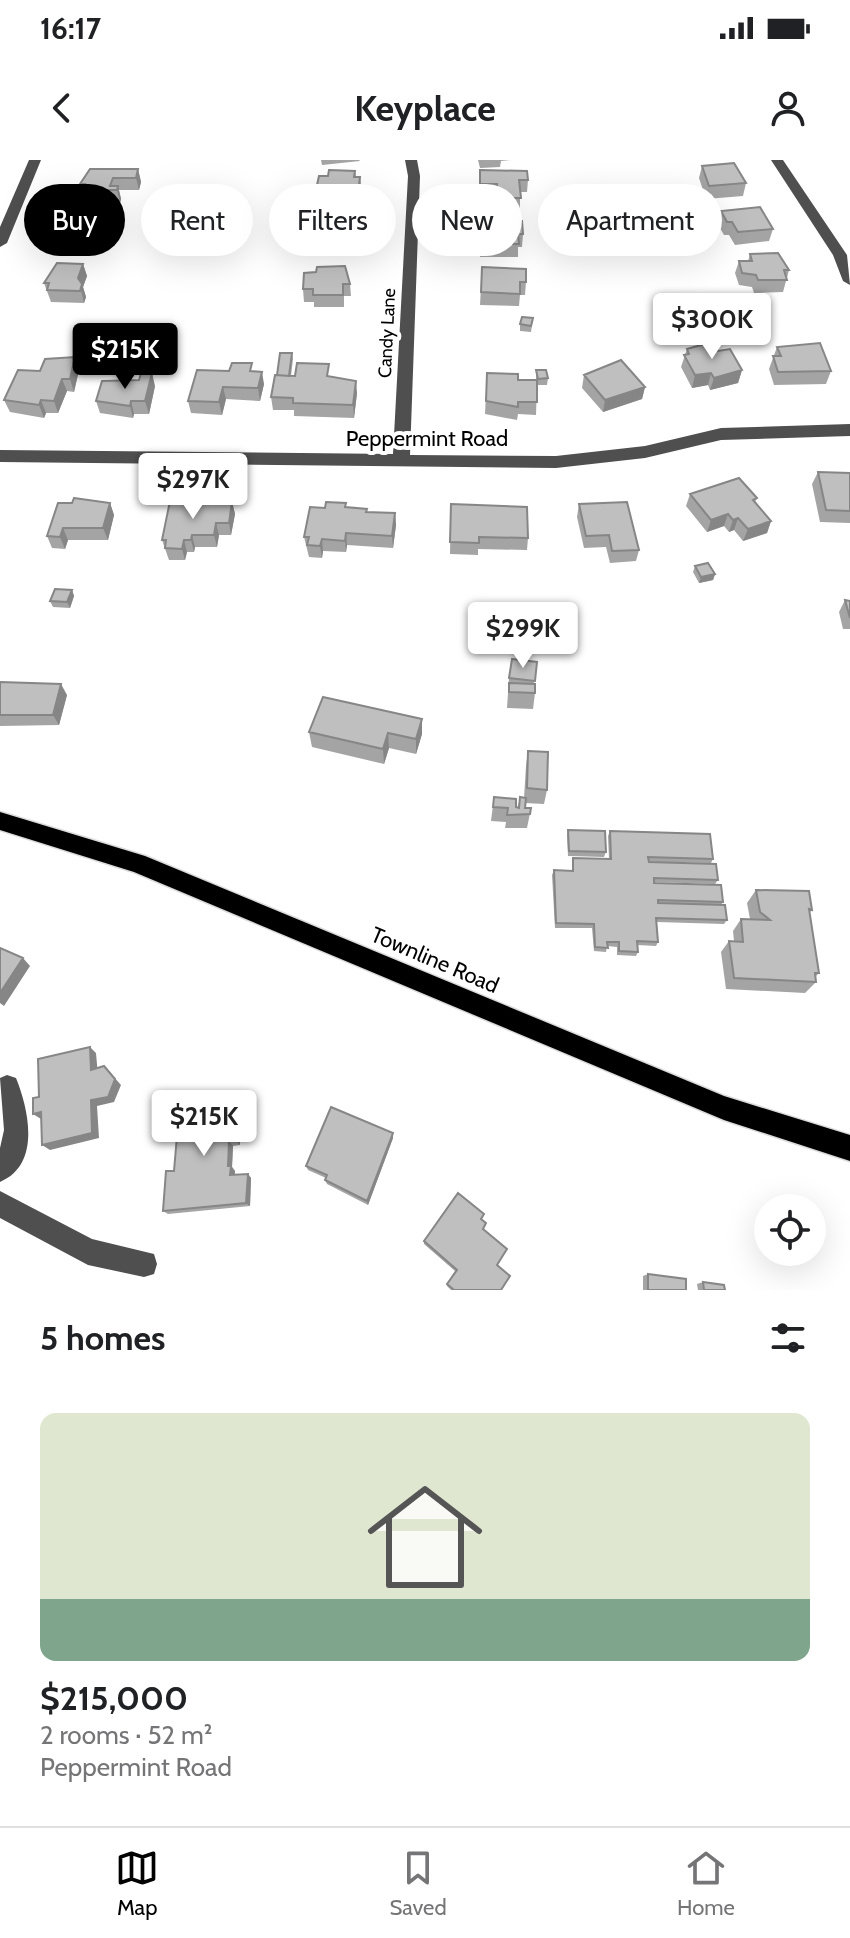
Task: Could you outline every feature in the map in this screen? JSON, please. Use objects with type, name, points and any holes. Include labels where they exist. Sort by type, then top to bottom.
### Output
[{"type":"main road","name":"Townline Road","points":[[0,821],[137,863],[724,1108],[850,1148]]},
{"type":"street","points":[[0,243],[35,160]]},
{"type":"street","name":"Candy Lane","points":[[401,460],[414,176],[411,160]]},
{"type":"street","points":[[777,160],[845,254],[850,281]]},
{"type":"street","name":"Peppermint Road","points":[[0,456],[556,462],[645,452],[721,434],[850,430]]},
{"type":"street","points":[[0,1090],[7,1087],[17,1110],[17,1139],[0,1169]]},
{"type":"street","points":[[0,1204],[88,1252],[144,1264]]},
{"type":"building","points":[[734,163],[746,183],[708,184],[702,166]]},
{"type":"building","points":[[90,169],[138,169],[136,178],[113,178],[111,184],[80,184]]},
{"type":"building","points":[[329,170],[355,171],[354,177],[360,177],[359,184],[317,184],[319,176],[328,176]]},
{"type":"building","points":[[480,170],[527,171],[528,180],[519,180],[519,184],[480,184]]},
{"type":"building","points":[[760,207],[773,229],[738,232],[732,222],[727,222],[722,211]]},
{"type":"building","points":[[778,253],[789,270],[784,270],[787,280],[758,280],[756,275],[742,273],[739,261],[752,261],[750,254]]},
{"type":"building","points":[[57,263],[83,264],[78,278],[82,284],[80,291],[47,290],[49,283],[44,283]]},
{"type":"building","points":[[345,266],[350,284],[343,284],[343,295],[313,295],[313,289],[303,289],[304,273],[316,272],[317,267]]},
{"type":"building","points":[[482,267],[526,269],[526,282],[520,282],[520,294],[481,292]]},
{"type":"building","points":[[522,317],[533,318],[531,326],[520,324]]},
{"type":"building","points":[[712,342],[718,351],[730,349],[742,370],[714,378],[711,373],[695,375],[684,355],[689,354],[687,349]]},
{"type":"building","points":[[820,343],[831,371],[778,372],[773,356],[781,356],[777,347]]},
{"type":"building","points":[[280,353],[292,353],[289,376],[277,375]]},
{"type":"building","points":[[75,357],[70,379],[62,379],[54,401],[41,400],[39,405],[4,400],[18,370],[40,371],[45,359]]},
{"type":"building","points":[[621,360],[645,387],[605,400],[584,375]]},
{"type":"building","points":[[232,363],[252,363],[250,371],[262,372],[258,388],[223,387],[219,402],[188,401],[197,370],[229,371]]},
{"type":"building","points":[[297,363],[329,364],[327,376],[356,381],[353,405],[293,403],[293,398],[271,397],[275,375],[295,376]]},
{"type":"building","points":[[536,370],[546,370],[548,378],[538,379]]},
{"type":"building","points":[[141,373],[152,373],[145,401],[131,401],[130,406],[96,401],[102,381],[139,380]]},
{"type":"building","points":[[487,373],[518,374],[518,380],[537,380],[537,402],[518,402],[518,407],[486,401]]},
{"type":"building","points":[[818,472],[850,473],[850,511],[826,510]]},
{"type":"building","points":[[739,478],[757,498],[753,500],[771,521],[748,529],[738,518],[733,520],[728,514],[711,520],[690,494]]},
{"type":"building","points":[[74,498],[110,503],[103,528],[63,528],[60,537],[47,536],[58,503],[72,503]]},
{"type":"building","points":[[170,501],[232,502],[229,523],[216,523],[214,535],[192,535],[191,540],[184,540],[182,549],[165,548],[166,540],[162,540]]},
{"type":"building","points":[[326,502],[346,503],[345,507],[367,509],[366,512],[395,513],[392,536],[346,533],[345,541],[322,539],[320,546],[307,545],[309,537],[304,537],[310,507],[325,508]]},
{"type":"building","points":[[627,502],[639,550],[612,551],[609,535],[586,536],[579,504]]},
{"type":"building","points":[[451,504],[527,507],[528,538],[479,537],[479,543],[450,542]]},
{"type":"building","points":[[708,563],[715,574],[701,577],[695,566]]},
{"type":"building","points":[[55,589],[72,590],[67,602],[50,601]]},
{"type":"building","points":[[845,600],[850,601],[850,618]]},
{"type":"building","points":[[493,606],[513,608],[512,617],[491,615]]},
{"type":"building","points":[[512,659],[537,662],[535,681],[509,678]]},
{"type":"building","points":[[0,682],[61,684],[53,715],[0,715]]},
{"type":"building","points":[[509,683],[535,684],[535,693],[509,692]]},
{"type":"building","points":[[323,697],[422,719],[416,739],[388,733],[383,749],[309,732]]},
{"type":"building","points":[[528,751],[548,752],[547,790],[527,788]]},
{"type":"building","points":[[494,797],[516,799],[516,807],[519,808],[520,797],[526,798],[525,808],[531,808],[530,814],[507,815],[508,808],[493,807]]},
{"type":"building","points":[[568,830],[605,831],[606,852],[569,851]]},
{"type":"building","points":[[610,831],[710,834],[713,859],[648,857],[649,862],[716,864],[718,880],[654,878],[654,883],[721,885],[723,902],[658,900],[658,903],[725,905],[727,920],[656,918],[658,942],[637,941],[638,952],[619,951],[619,942],[607,942],[608,948],[595,947],[594,924],[556,923],[554,870],[573,871],[573,858],[611,859]]},
{"type":"building","points":[[756,890],[809,891],[819,973],[815,973],[816,982],[734,978],[729,941],[743,942],[741,919],[770,920],[760,912]]},
{"type":"building","points":[[0,948],[23,958],[0,993]]},
{"type":"building","points":[[90,1047],[91,1070],[104,1066],[115,1079],[108,1097],[91,1100],[92,1133],[42,1145],[41,1112],[33,1114],[33,1098],[39,1097],[38,1059]]},
{"type":"building","points":[[232,1097],[230,1133],[236,1133],[236,1141],[229,1141],[228,1166],[231,1166],[230,1175],[248,1174],[246,1203],[163,1211],[166,1171],[174,1171],[180,1100]]},
{"type":"building","points":[[331,1107],[393,1133],[367,1201],[325,1180],[327,1175],[306,1166]]},
{"type":"building","points":[[458,1193],[484,1214],[481,1219],[486,1223],[483,1229],[507,1249],[497,1265],[510,1276],[501,1290],[454,1290],[447,1284],[457,1270],[424,1241]]},
{"type":"building","points":[[648,1274],[686,1279],[686,1290],[648,1290]]},
{"type":"building","points":[[703,1282],[724,1285],[725,1290],[704,1290]]}]
